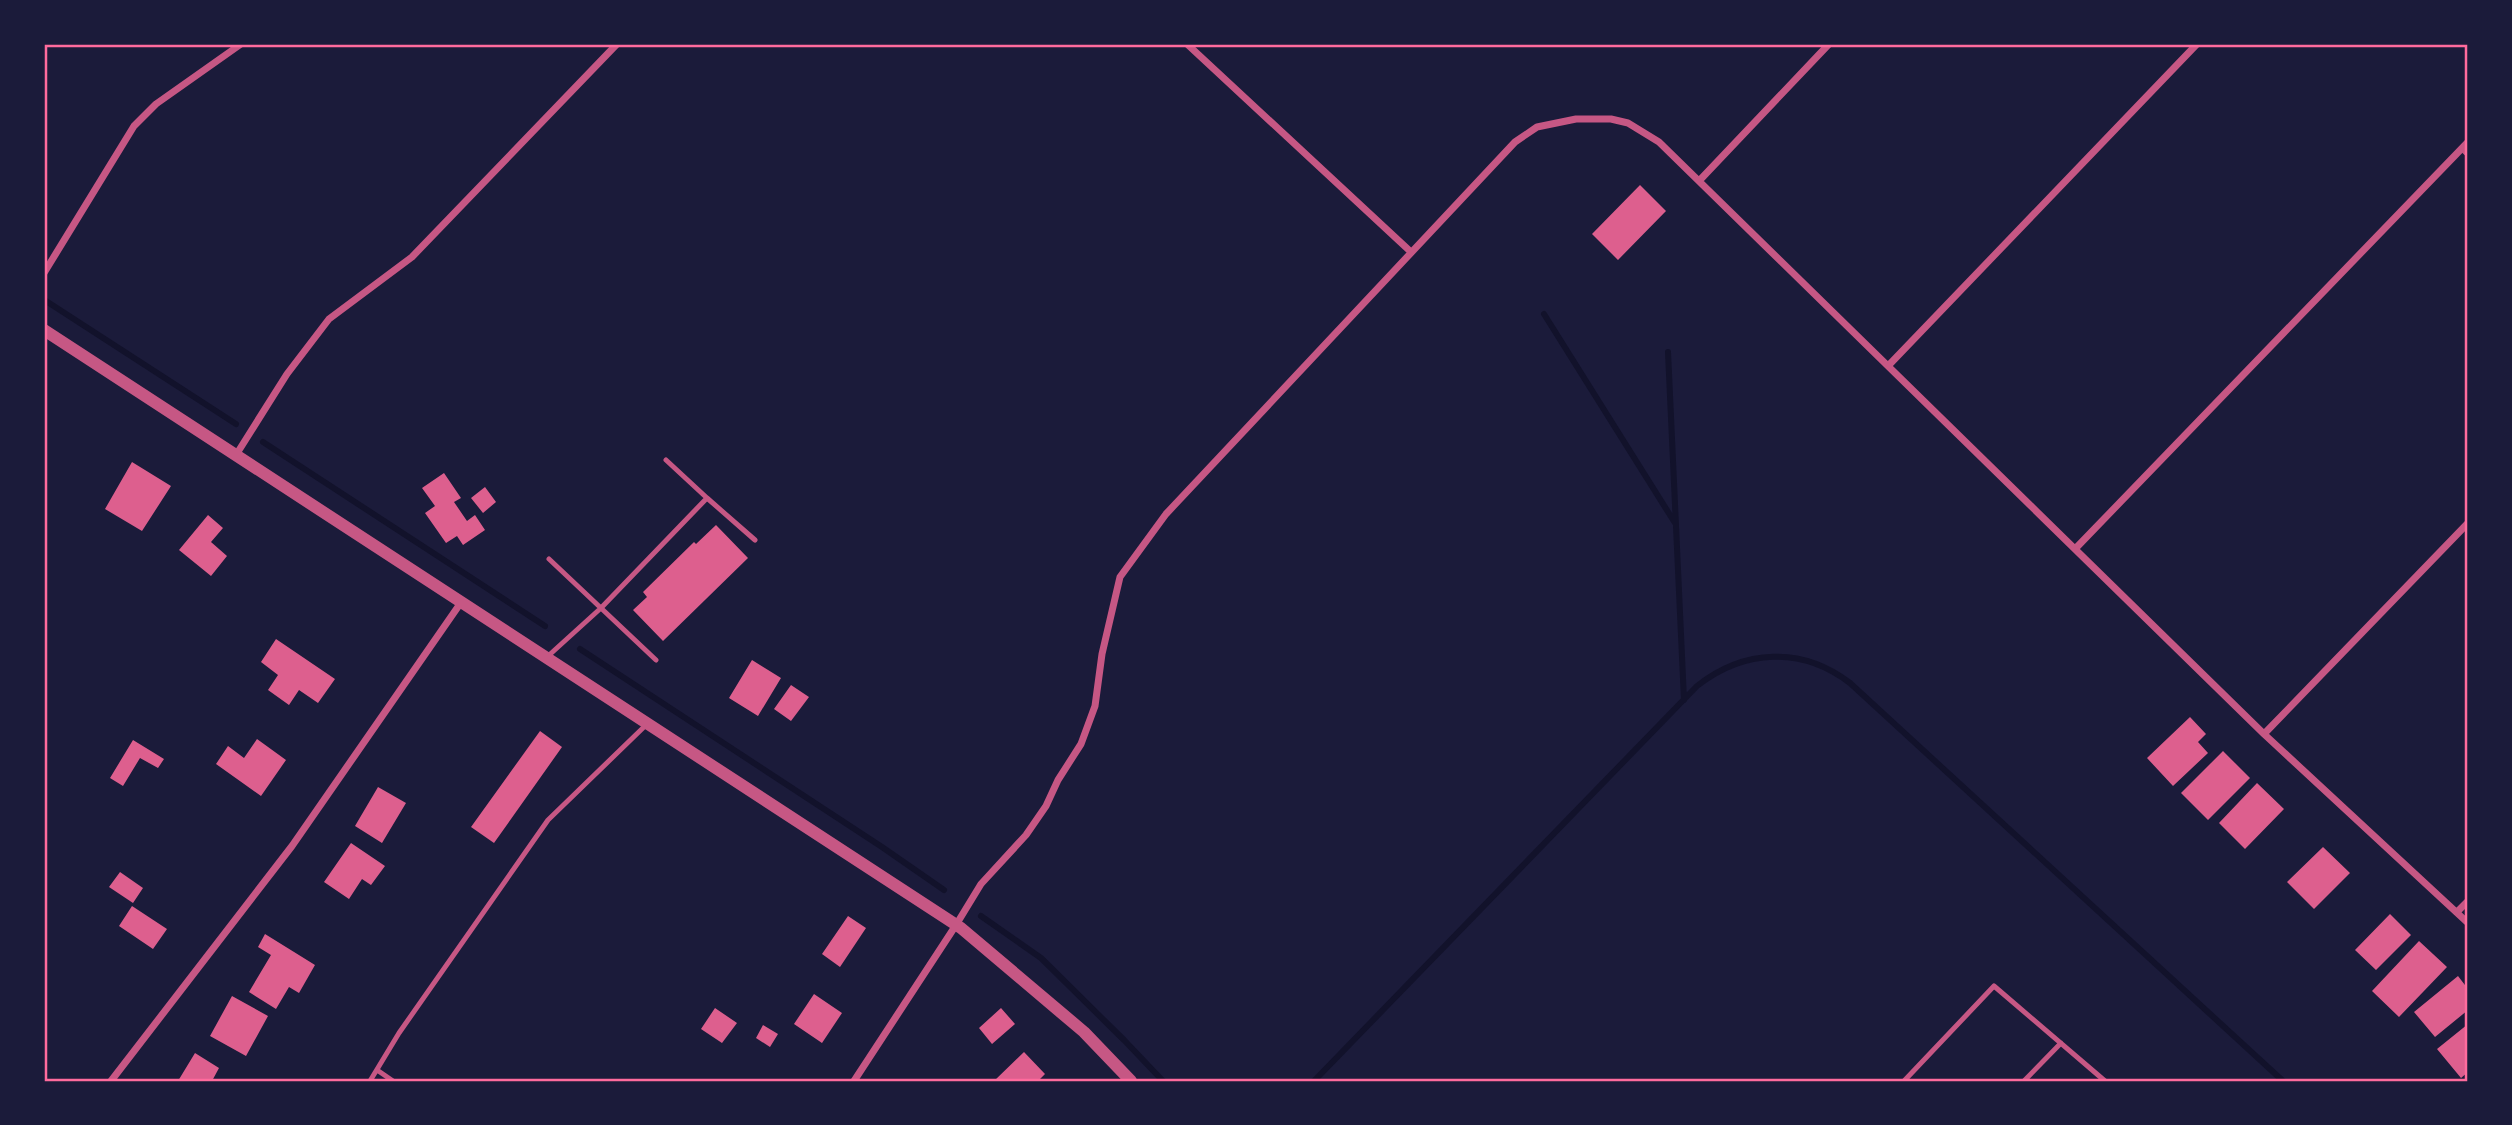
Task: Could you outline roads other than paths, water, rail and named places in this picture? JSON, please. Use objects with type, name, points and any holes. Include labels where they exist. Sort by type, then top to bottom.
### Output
[{"type":"street","points":[[44,273],[134,126],[156,104],[241,44]]},
{"type":"street","points":[[236,455],[286,374],[329,319],[412,257],[617,44]]},
{"type":"street","points":[[1187,44],[1411,251]]},
{"type":"street","points":[[1699,181],[1829,44]]},
{"type":"street","points":[[1888,366],[2197,44]]},
{"type":"street","points":[[854,1081],[981,884],[1026,835],[1039,816],[1081,744],[1095,706],[1102,654],[1120,577],[1166,514],[1516,142],[1537,128],[1576,118],[1611,118],[1628,122],[1659,142],[2264,734],[2468,923]]},
{"type":"street","points":[[2075,549],[2465,152],[2468,142]]},
{"type":"street","points":[[44,330],[957,925],[1084,1032],[1130,1081]]},
{"type":"street","points":[[2264,734],[2468,523]]},
{"type":"street","points":[[111,1081],[292,846],[462,601]]},
{"type":"street","points":[[2457,912],[2468,901]]},
{"type":"lane","points":[[666,460],[755,540]]},
{"type":"lane","points":[[547,657],[601,608],[707,498]]},
{"type":"lane","points":[[549,559],[656,660]]},
{"type":"lane","points":[[370,1081],[399,1033],[548,820],[649,723]]},
{"type":"lane","points":[[1904,1081],[1994,986],[2105,1081]]},
{"type":"lane","points":[[2024,1081],[2061,1043]]},
{"type":"lane","points":[[377,1070],[393,1081]]},
{"type":"waterway","points":[[46,301],[236,424]]},
{"type":"waterway","points":[[1544,314],[1675,523]]},
{"type":"waterway","points":[[1668,352],[1684,700]]},
{"type":"waterway","points":[[263,442],[545,626]]},
{"type":"waterway","points":[[580,649],[944,890]]},
{"type":"waterway","points":[[1314,1081],[1697,686],[1734,665],[1773,657],[1812,663],[1832,671],[1850,683],[2283,1081]]},
{"type":"waterway","points":[[981,916],[1041,958],[1163,1081]]}]
